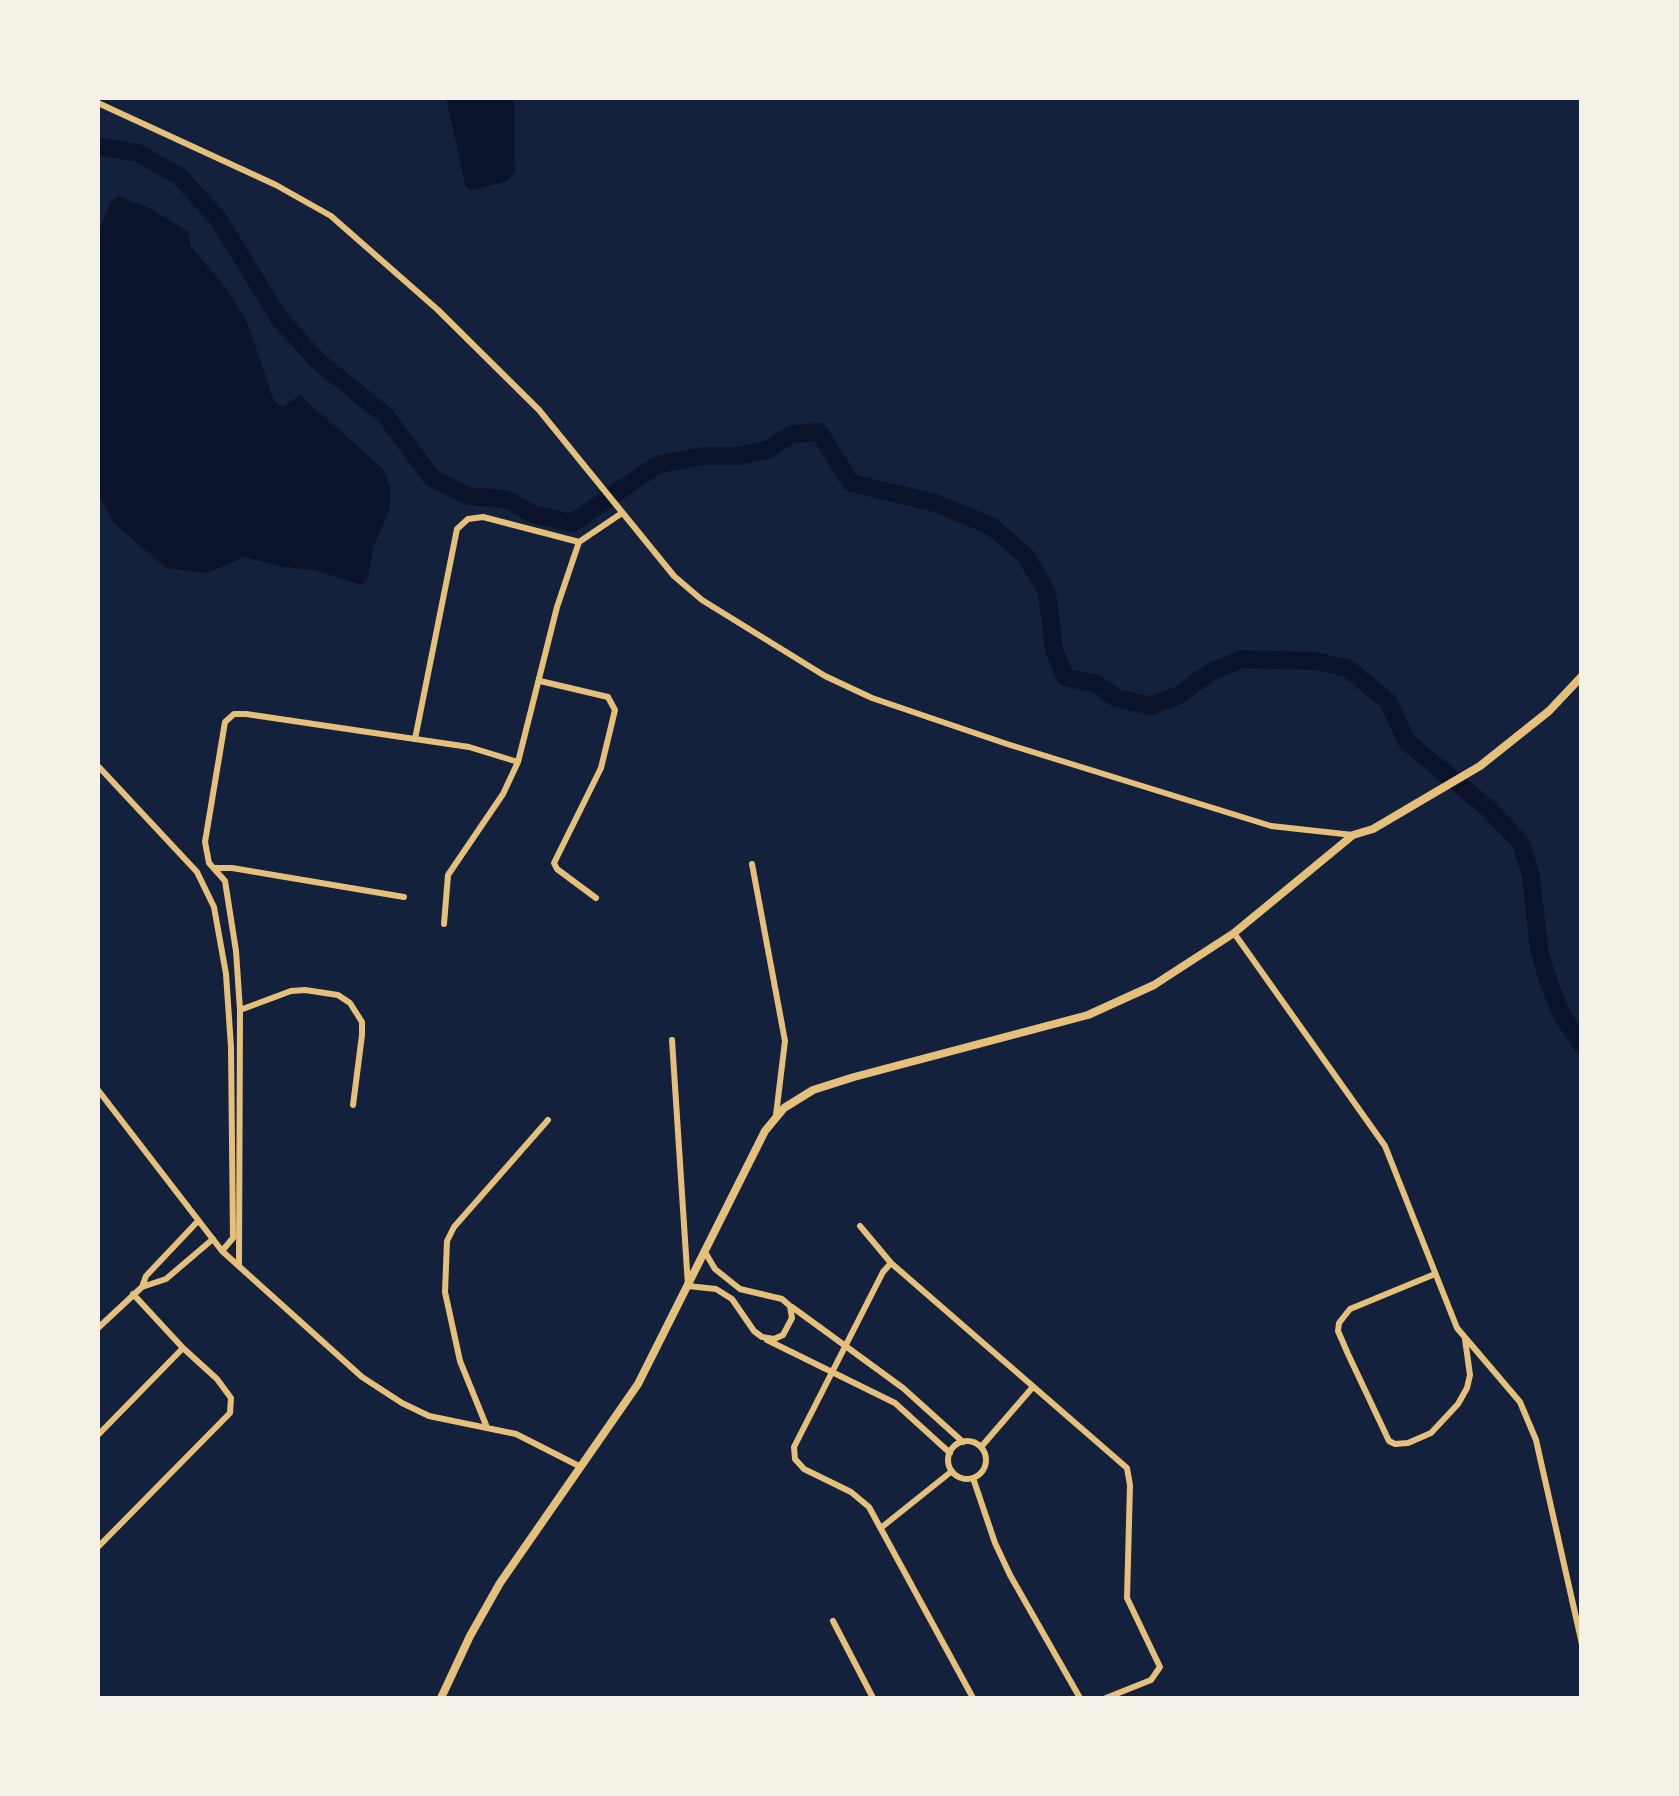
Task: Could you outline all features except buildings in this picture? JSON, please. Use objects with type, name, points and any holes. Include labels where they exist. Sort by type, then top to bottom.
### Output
[{"type":"street","points":[[98,103],[331,216],[466,335],[539,410],[674,576],[702,600],[825,676],[872,698],[1007,744],[1271,826],[1353,836]]},
{"type":"street","points":[[444,924],[448,875],[503,794],[518,762],[557,608],[579,542],[619,510]]},
{"type":"street","points":[[415,739],[457,529],[468,520],[483,517],[579,542]]},
{"type":"street","points":[[441,1698],[483,1610],[638,1384],[776,1116],[812,1090],[1088,1016],[1178,972],[1234,933],[1353,836],[1373,829],[1463,776],[1538,721],[1582,676]]},
{"type":"street","points":[[540,680],[608,697],[616,710],[601,768],[556,859],[558,869],[596,898]]},
{"type":"street","points":[[239,1265],[240,1010],[236,951],[220,874],[208,863],[205,842],[222,727],[229,717],[246,714],[469,747],[518,762]]},
{"type":"street","points":[[98,766],[196,872],[214,908],[226,974],[231,1047],[232,1238],[222,1251]]},
{"type":"street","points":[[752,864],[785,1041],[776,1116]]},
{"type":"street","points":[[220,874],[238,871],[404,896]]},
{"type":"street","points":[[220,874],[238,871]]},
{"type":"street","points":[[1234,933],[1385,1146],[1451,1317],[1520,1402],[1532,1430],[1582,1644]]},
{"type":"street","points":[[240,1010],[305,990],[338,995],[350,1003],[362,1022],[353,1105]]},
{"type":"street","points":[[672,1040],[688,1286]]},
{"type":"street","points":[[98,1090],[222,1251],[362,1377],[429,1416],[516,1434],[579,1466]]},
{"type":"street","points":[[487,1426],[460,1360],[445,1292],[447,1241],[454,1227],[548,1120]]},
{"type":"street","points":[[142,1287],[146,1276],[198,1221]]},
{"type":"street","points":[[860,1226],[891,1263],[1126,1468],[1130,1485],[1127,1598],[1160,1667],[1151,1680],[1106,1698]]},
{"type":"street","points":[[98,1328],[142,1287],[166,1279],[213,1239]]},
{"type":"street","points":[[706,1252],[716,1270],[740,1289],[782,1298],[903,1388],[963,1442],[980,1447]]},
{"type":"street","points":[[891,1263],[794,1447],[795,1458],[804,1470],[870,1507],[973,1698]]},
{"type":"street","points":[[1435,1274],[1350,1309],[1339,1323],[1338,1332],[1389,1441],[1408,1443],[1431,1433],[1458,1404],[1470,1376],[1465,1338]]},
{"type":"street","points":[[688,1286],[716,1289],[732,1299],[762,1337],[895,1403],[950,1452]]},
{"type":"street","points":[[98,1546],[230,1412],[232,1398],[133,1294]]},
{"type":"street","points":[[762,1337],[774,1339],[783,1334],[792,1318],[790,1306]]},
{"type":"street","points":[[98,1435],[183,1348]]},
{"type":"street","points":[[980,1447],[1032,1388]]},
{"type":"street","points":[[963,1442],[950,1452],[948,1462],[952,1472],[962,1478],[973,1478],[986,1464],[980,1447]]},
{"type":"street","points":[[882,1528],[952,1472]]},
{"type":"street","points":[[973,1478],[1010,1575],[1080,1698]]},
{"type":"street","points":[[833,1621],[873,1698]]},
{"type":"water","points":[[446,98],[514,98],[515,172],[507,181],[473,190],[466,188]]},
{"type":"water","points":[[118,196],[149,208],[188,231],[191,247],[226,288],[248,324],[274,401],[283,407],[300,395],[383,469],[391,490],[389,511],[373,548],[368,578],[362,585],[314,570],[245,557],[207,573],[166,568],[115,524],[98,495],[98,233],[110,203]]},
{"type":"waterway","points":[[98,146],[138,153],[180,177],[219,220],[279,318],[318,361],[385,415],[432,478],[468,496],[506,499],[533,514],[572,523],[657,465],[703,456],[739,456],[769,449],[792,434],[819,432],[851,483],[935,503],[991,526],[1026,556],[1047,592],[1054,649],[1065,677],[1097,684],[1116,698],[1151,706],[1179,695],[1209,673],[1241,659],[1314,661],[1347,668],[1388,701],[1407,742],[1488,808],[1521,843],[1531,876],[1539,949],[1547,977],[1561,1014],[1582,1045]]}]
